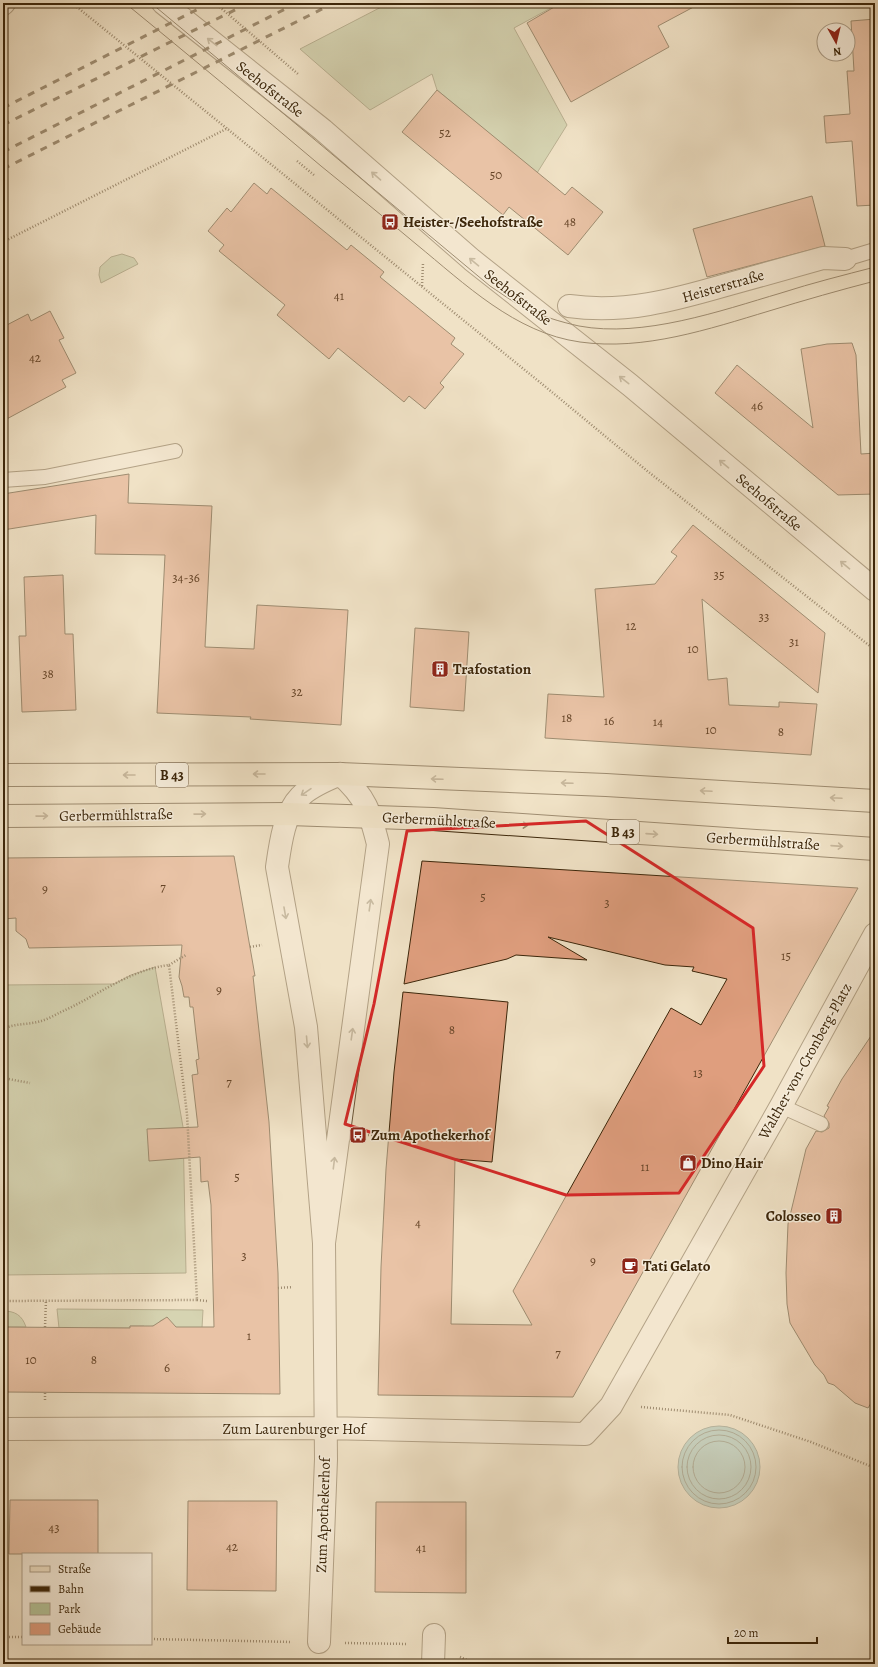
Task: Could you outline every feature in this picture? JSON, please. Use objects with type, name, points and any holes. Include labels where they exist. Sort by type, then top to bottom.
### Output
[{"type":"main road","name":"B 43","points":[[3,775],[340,774],[606,785],[875,800]]},
{"type":"main road","name":"Gerbermühlstraße","points":[[3,816],[289,814],[371,816],[875,849]]},
{"type":"street","name":"Seehofstraße","points":[[163,3],[323,130],[472,260],[630,386],[875,590]]},
{"type":"street","name":"Heisterstraße","points":[[569,306],[631,307],[667,302],[823,258],[845,259]]},
{"type":"street","name":"Zum Apothekerhof","points":[[319,1642],[326,1459],[324,1243],[306,1027],[277,867],[280,842],[289,814],[299,797],[319,784],[340,774],[354,787],[363,799],[371,816],[378,844],[324,1243]]},
{"type":"street","name":"Walther-von-Cronberg-Platz","points":[[585,1434],[611,1406],[781,1106],[875,934]]},
{"type":"street","name":"Zum Laurenburger Hof","points":[[3,1429],[325,1428],[585,1434]]},
{"type":"street","points":[[433,1664],[434,1635]]},
{"type":"lane","name":"Heisterstraße","points":[[845,259],[875,250]]},
{"type":"lane","points":[[3,480],[45,477],[175,450]]},
{"type":"lane","points":[[781,1106],[821,1124]]},
{"type":"path","points":[[72,3],[228,128],[646,470],[875,650]]},
{"type":"path","points":[[215,3],[304,79]]},
{"type":"path","points":[[3,242],[228,128]]},
{"type":"path","points":[[297,161],[314,176]]},
{"type":"path","points":[[422,263],[422,286]]},
{"type":"path","points":[[250,947],[262,945]]},
{"type":"path","points":[[3,1030],[9,1026],[42,1021],[68,1009],[131,975],[155,967],[169,965],[186,955]]},
{"type":"path","points":[[169,965],[187,1114],[197,1300]]},
{"type":"path","points":[[3,1078],[30,1083]]},
{"type":"path","points":[[278,1288],[293,1287]]},
{"type":"path","points":[[45,1327],[46,1300]]},
{"type":"path","points":[[3,1301],[207,1301]]},
{"type":"path","points":[[45,1393],[45,1403]]},
{"type":"path","points":[[640,1407],[730,1415],[811,1442],[875,1468]]},
{"type":"path","points":[[3,1636],[22,1637]]},
{"type":"highlighted area","points":[[586,821],[753,928],[764,1066],[679,1193],[566,1195],[345,1124],[374,1004],[407,831]]},
{"type":"green space","points":[[389,3],[560,3],[514,28],[567,125],[537,173],[437,90],[432,74],[370,110],[300,49]]},
{"type":"green space","points":[[122,254],[134,258],[138,264],[101,283],[99,275],[100,267],[111,257]]},
{"type":"green space","points":[[155,967],[183,1127],[186,1273],[3,1275],[3,985],[114,984],[131,975]]},
{"type":"green space","points":[[57,1309],[203,1310],[202,1328],[173,1328],[164,1319],[157,1325],[145,1328],[144,1326],[130,1326],[129,1328],[59,1328]]},
{"type":"green space","points":[[3,1311],[18,1314],[26,1327],[3,1327]]},
{"type":"water","points":[[719,1426],[735,1429],[748,1438],[757,1451],[760,1467],[757,1483],[748,1496],[735,1505],[719,1508],[703,1505],[690,1496],[681,1483],[678,1467],[681,1451],[690,1438],[703,1429]]},
{"type":"building","points":[[561,3],[701,3],[658,26],[669,47],[571,102],[527,23]]},
{"type":"building","points":[[875,19],[875,205],[857,206],[852,141],[826,143],[824,116],[850,114],[847,71],[854,71],[853,62],[856,62],[856,22],[851,21]]},
{"type":"building","points":[[437,90],[565,195],[572,187],[603,212],[568,255],[509,207],[503,215],[402,132]]},
{"type":"building","points":[[254,183],[267,194],[271,188],[347,250],[351,245],[384,272],[380,277],[455,338],[451,344],[464,354],[440,383],[444,387],[425,409],[409,396],[404,402],[338,348],[329,359],[277,315],[285,305],[219,251],[224,245],[208,231],[227,208],[231,212]]},
{"type":"building","points":[[812,196],[825,246],[707,277],[693,229]]},
{"type":"building","points":[[50,311],[64,338],[59,340],[76,373],[62,380],[66,387],[3,421],[3,327],[28,314],[31,321]]},
{"type":"building","points":[[852,343],[856,355],[861,454],[875,453],[875,494],[838,495],[715,393],[737,365],[813,428],[801,349],[827,344]]},
{"type":"building","points":[[129,474],[128,503],[212,506],[205,647],[254,649],[257,605],[348,610],[341,725],[250,719],[251,717],[157,713],[165,555],[95,554],[96,515],[3,530],[3,494]]},
{"type":"building","points":[[693,525],[825,633],[818,693],[702,599],[708,680],[727,678],[729,705],[779,707],[779,702],[817,704],[811,755],[545,738],[548,694],[604,697],[595,589],[655,584],[677,556],[671,552]]},
{"type":"building","points":[[63,575],[65,634],[73,634],[76,710],[22,712],[19,636],[26,636],[24,577]]},
{"type":"building","name":"Trafostation","points":[[415,628],[469,632],[464,711],[410,707]]},
{"type":"building","points":[[234,856],[255,976],[253,976],[269,1122],[278,1273],[280,1394],[3,1392],[3,1327],[130,1328],[130,1326],[153,1326],[167,1317],[176,1327],[214,1327],[211,1205],[208,1181],[201,1182],[200,1157],[149,1161],[147,1129],[198,1127],[192,1075],[198,1074],[196,1060],[199,1059],[193,1007],[190,1007],[189,997],[184,997],[179,977],[182,945],[29,948],[26,939],[16,931],[16,918],[3,919],[3,858]]},
{"type":"building","points":[[422,861],[858,888],[573,1397],[378,1395],[381,1267],[386,1169],[394,1072],[403,992],[508,1002],[492,1162],[455,1159],[451,1324],[532,1325],[513,1291],[671,1008],[701,1025],[727,979],[692,971],[694,967],[665,965],[548,937],[587,960],[516,955],[507,959],[404,984]]},
{"type":"building","name":"Colosseo","points":[[875,1030],[875,1397],[868,1408],[855,1403],[834,1385],[828,1383],[824,1375],[815,1365],[790,1323],[787,1304],[786,1273],[788,1224],[806,1149],[816,1131],[822,1132],[829,1128],[829,1123],[824,1116],[829,1107],[827,1106],[842,1079]]},
{"type":"building","points":[[10,1500],[98,1500],[98,1553],[9,1554]]},
{"type":"building","points":[[188,1501],[277,1501],[276,1591],[187,1590]]},
{"type":"building","points":[[376,1502],[466,1502],[466,1593],[375,1592]]},
{"type":"tram line","points":[[125,3],[453,275],[492,305],[512,318],[534,329],[556,337],[580,342],[604,344],[652,341],[676,337],[723,325],[822,295],[875,281]]},
{"type":"tram line","points":[[151,3],[490,286],[515,303],[544,316],[579,326],[604,329],[655,326],[707,315],[816,282],[875,267]]},
{"type":"railway","points":[[3,108],[210,3]]},
{"type":"railway","points":[[3,125],[249,3]]},
{"type":"railway","points":[[3,152],[297,3]]},
{"type":"railway","points":[[3,169],[334,3]]},
{"type":"place","name":"Heister-/Seehofstraße","points":[[390,222]]},
{"type":"place","name":"Trafostation","points":[[440,669]]},
{"type":"place","name":"Zum Apothekerhof","points":[[358,1135]]},
{"type":"place","name":"Dino Hair","points":[[688,1163]]},
{"type":"place","name":"Colosseo","points":[[834,1216]]},
{"type":"place","name":"Tati Gelato","points":[[630,1266]]}]
